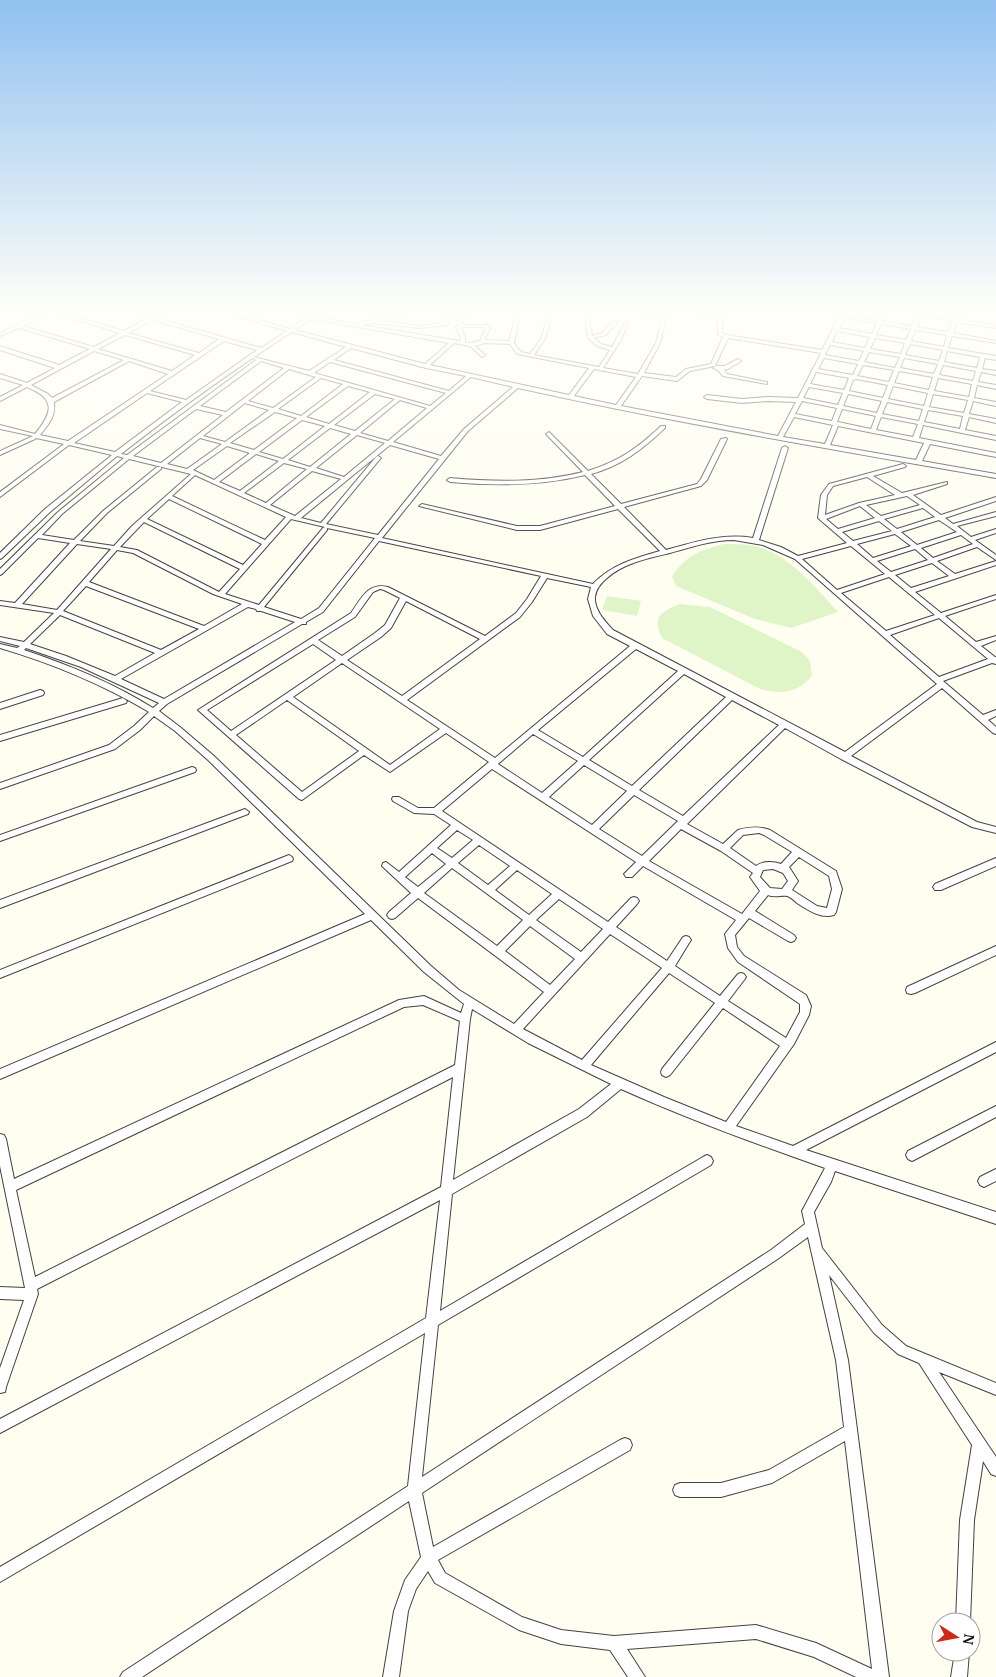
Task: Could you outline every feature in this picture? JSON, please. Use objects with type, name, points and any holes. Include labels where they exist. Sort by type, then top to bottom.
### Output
[{"type":"street","points":[[0,453],[35,437],[53,415],[54,406],[42,393]]},
{"type":"street","points":[[51,401],[66,393]]},
{"type":"street","points":[[0,495],[68,444],[142,393]]},
{"type":"street","points":[[154,393],[188,402]]},
{"type":"street","points":[[0,557],[53,506],[200,393]]},
{"type":"street","points":[[0,573],[60,512],[126,458],[214,393]]},
{"type":"street","points":[[16,606],[105,512],[253,393]]},
{"type":"street","points":[[18,652],[59,612],[143,519],[190,473],[227,443],[296,393]]},
{"type":"street","points":[[216,481],[333,393]]},
{"type":"street","points":[[241,493],[372,393]]},
{"type":"street","points":[[378,393],[432,408]]},
{"type":"street","points":[[296,519],[450,393]]},
{"type":"street","points":[[0,786],[112,747],[137,728],[164,702],[321,610],[466,430],[509,393]]},
{"type":"street","points":[[549,393],[827,447],[996,476]]},
{"type":"street","points":[[570,398],[573,393]]},
{"type":"street","points":[[616,407],[626,393]]},
{"type":"street","points":[[780,438],[803,393]]},
{"type":"street","points":[[827,447],[847,393]]},
{"type":"street","points":[[854,393],[996,421]]},
{"type":"street","points":[[872,430],[889,393]]},
{"type":"street","points":[[916,438],[931,393]]},
{"type":"street","points":[[937,393],[996,404]]},
{"type":"street","points":[[962,431],[973,393]]},
{"type":"street","points":[[707,397],[742,401],[768,399],[799,400],[996,438]]},
{"type":"street","points":[[268,504],[398,399]]},
{"type":"street","points":[[243,401],[442,458]]},
{"type":"street","points":[[196,407],[227,414]]},
{"type":"street","points":[[792,415],[996,455]]},
{"type":"street","points":[[450,480],[477,483],[532,482],[587,473],[635,453],[663,427]]},
{"type":"street","points":[[0,428],[190,473],[216,481],[268,504],[296,519],[324,527]]},
{"type":"street","points":[[549,434],[664,552]]},
{"type":"street","points":[[199,436],[346,479]]},
{"type":"street","points":[[422,506],[530,530],[699,485],[704,480],[724,439]]},
{"type":"street","points":[[918,463],[928,441]]},
{"type":"street","points":[[259,608],[391,442]]},
{"type":"street","points":[[755,541],[785,448]]},
{"type":"street","points":[[821,518],[826,489],[831,485],[903,466]]},
{"type":"street","points":[[190,473],[288,518],[594,586]]},
{"type":"street","points":[[869,476],[900,495]]},
{"type":"street","points":[[821,518],[861,504],[908,494],[944,483]]},
{"type":"street","points":[[908,494],[996,558]]},
{"type":"street","points":[[168,496],[266,543]]},
{"type":"street","points":[[798,558],[896,532],[938,516],[996,499]]},
{"type":"street","points":[[861,504],[954,577]]},
{"type":"street","points":[[837,531],[924,506]]},
{"type":"street","points":[[951,526],[996,514]]},
{"type":"street","points":[[220,595],[288,518]]},
{"type":"street","points":[[821,518],[995,660],[940,682],[844,757]]},
{"type":"street","points":[[143,519],[244,568]]},
{"type":"street","points":[[970,539],[996,531]]},
{"type":"street","points":[[873,560],[961,533]]},
{"type":"street","points":[[37,536],[135,551],[186,580],[220,595],[303,622]]},
{"type":"street","points":[[996,732],[798,558],[780,548],[755,541],[722,538],[624,564],[600,578],[594,586],[591,598],[595,615],[610,632],[682,672],[975,825],[996,830]]},
{"type":"street","points":[[837,592],[891,576],[978,545]]},
{"type":"street","points":[[910,592],[996,563]]},
{"type":"street","points":[[402,700],[518,615],[530,600],[545,575]]},
{"type":"street","points":[[84,583],[204,628]]},
{"type":"street","points":[[364,750],[302,797],[202,710],[352,615],[375,588],[386,588],[485,639]]},
{"type":"street","points":[[884,634],[996,597]]},
{"type":"street","points":[[231,735],[342,660],[388,626],[404,598]]},
{"type":"street","points":[[0,603],[59,612],[162,653]]},
{"type":"street","points":[[115,679],[246,605]]},
{"type":"street","points":[[976,645],[996,638]]},
{"type":"street","points":[[0,639],[26,644],[115,679],[164,702]]},
{"type":"street","points":[[312,640],[446,729],[543,797],[642,861],[791,938]]},
{"type":"street","points":[[0,646],[90,680],[153,711],[195,743],[431,972],[469,1002],[516,1029],[618,1085],[728,1128],[996,1218]]},
{"type":"street","points":[[436,811],[634,646]]},
{"type":"street","points":[[0,652],[39,665],[123,701],[153,711]]},
{"type":"street","points":[[543,797],[682,672]]},
{"type":"street","points":[[0,706],[40,693]]},
{"type":"street","points":[[288,696],[392,769],[446,729]]},
{"type":"street","points":[[593,829],[730,697]]},
{"type":"street","points":[[0,738],[123,701]]},
{"type":"street","points":[[982,719],[996,714]]},
{"type":"street","points":[[629,874],[783,725]]},
{"type":"street","points":[[532,730],[634,791],[757,871]]},
{"type":"street","points":[[0,838],[192,770]]},
{"type":"street","points":[[396,799],[416,811],[436,811],[609,928],[786,1044]]},
{"type":"street","points":[[0,904],[245,812]]},
{"type":"street","points":[[399,877],[457,825]]},
{"type":"street","points":[[724,849],[741,832],[759,830],[767,832],[833,874],[837,889],[831,912],[819,911],[788,892],[775,894],[761,888],[755,877],[760,867],[773,865],[783,868],[793,881],[788,892]]},
{"type":"street","points":[[392,915],[479,840]]},
{"type":"street","points":[[431,848],[582,958]]},
{"type":"street","points":[[783,868],[798,852]]},
{"type":"street","points":[[0,974],[289,859]]},
{"type":"street","points":[[938,887],[996,862]]},
{"type":"street","points":[[386,866],[418,893],[551,991]]},
{"type":"street","points":[[488,890],[516,866]]},
{"type":"street","points":[[728,1128],[786,1044],[805,1011],[805,1001],[741,959],[732,948],[730,934],[766,891]]},
{"type":"street","points":[[498,952],[529,920],[559,894]]},
{"type":"street","points":[[516,1029],[634,901]]},
{"type":"street","points":[[0,1074],[373,915]]},
{"type":"street","points":[[583,1066],[668,966],[686,940]]},
{"type":"street","points":[[911,990],[996,950]]},
{"type":"street","points":[[666,1072],[741,977]]},
{"type":"street","points":[[10,1187],[403,1003],[424,1000],[465,1019]]},
{"type":"street","points":[[469,1002],[465,1019],[414,1490],[428,1558],[440,1578],[519,1624],[561,1637],[614,1643],[756,1632],[816,1650],[873,1677]]},
{"type":"street","points":[[794,1151],[996,1047]]},
{"type":"street","points":[[0,1293],[31,1290],[460,1068]]},
{"type":"street","points":[[0,1426],[446,1190],[583,1113],[618,1085]]},
{"type":"street","points":[[912,1155],[996,1111]]},
{"type":"street","points":[[0,1138],[31,1290],[0,1387]]},
{"type":"street","points":[[0,1575],[707,1161]]},
{"type":"street","points":[[832,1164],[827,1178],[810,1204],[808,1211],[842,1360],[881,1677]]},
{"type":"street","points":[[984,1181],[996,1175]]},
{"type":"street","points":[[128,1677],[775,1254],[811,1227]]},
{"type":"street","points":[[817,1252],[878,1329],[902,1350],[924,1361],[996,1389]]},
{"type":"street","points":[[924,1361],[996,1469]]},
{"type":"street","points":[[680,1490],[722,1490],[772,1476],[851,1430]]},
{"type":"street","points":[[964,1612],[967,1520],[979,1444]]},
{"type":"street","points":[[391,1677],[401,1611],[410,1585],[428,1558],[625,1445]]},
{"type":"street","points":[[614,1643],[637,1677]]},
{"type":"street","points":[[959,1677],[961,1662]]},
{"type":"green space","points":[[724,544],[757,547],[777,555],[805,577],[838,612],[791,628],[755,619],[676,586],[672,576],[689,558],[708,548]]},
{"type":"green space","points":[[607,596],[641,601],[637,616],[602,610]]},
{"type":"green space","points":[[680,604],[710,607],[802,652],[810,661],[812,675],[802,686],[796,689],[782,692],[767,691],[662,638],[658,625],[660,616],[667,610]]}]
